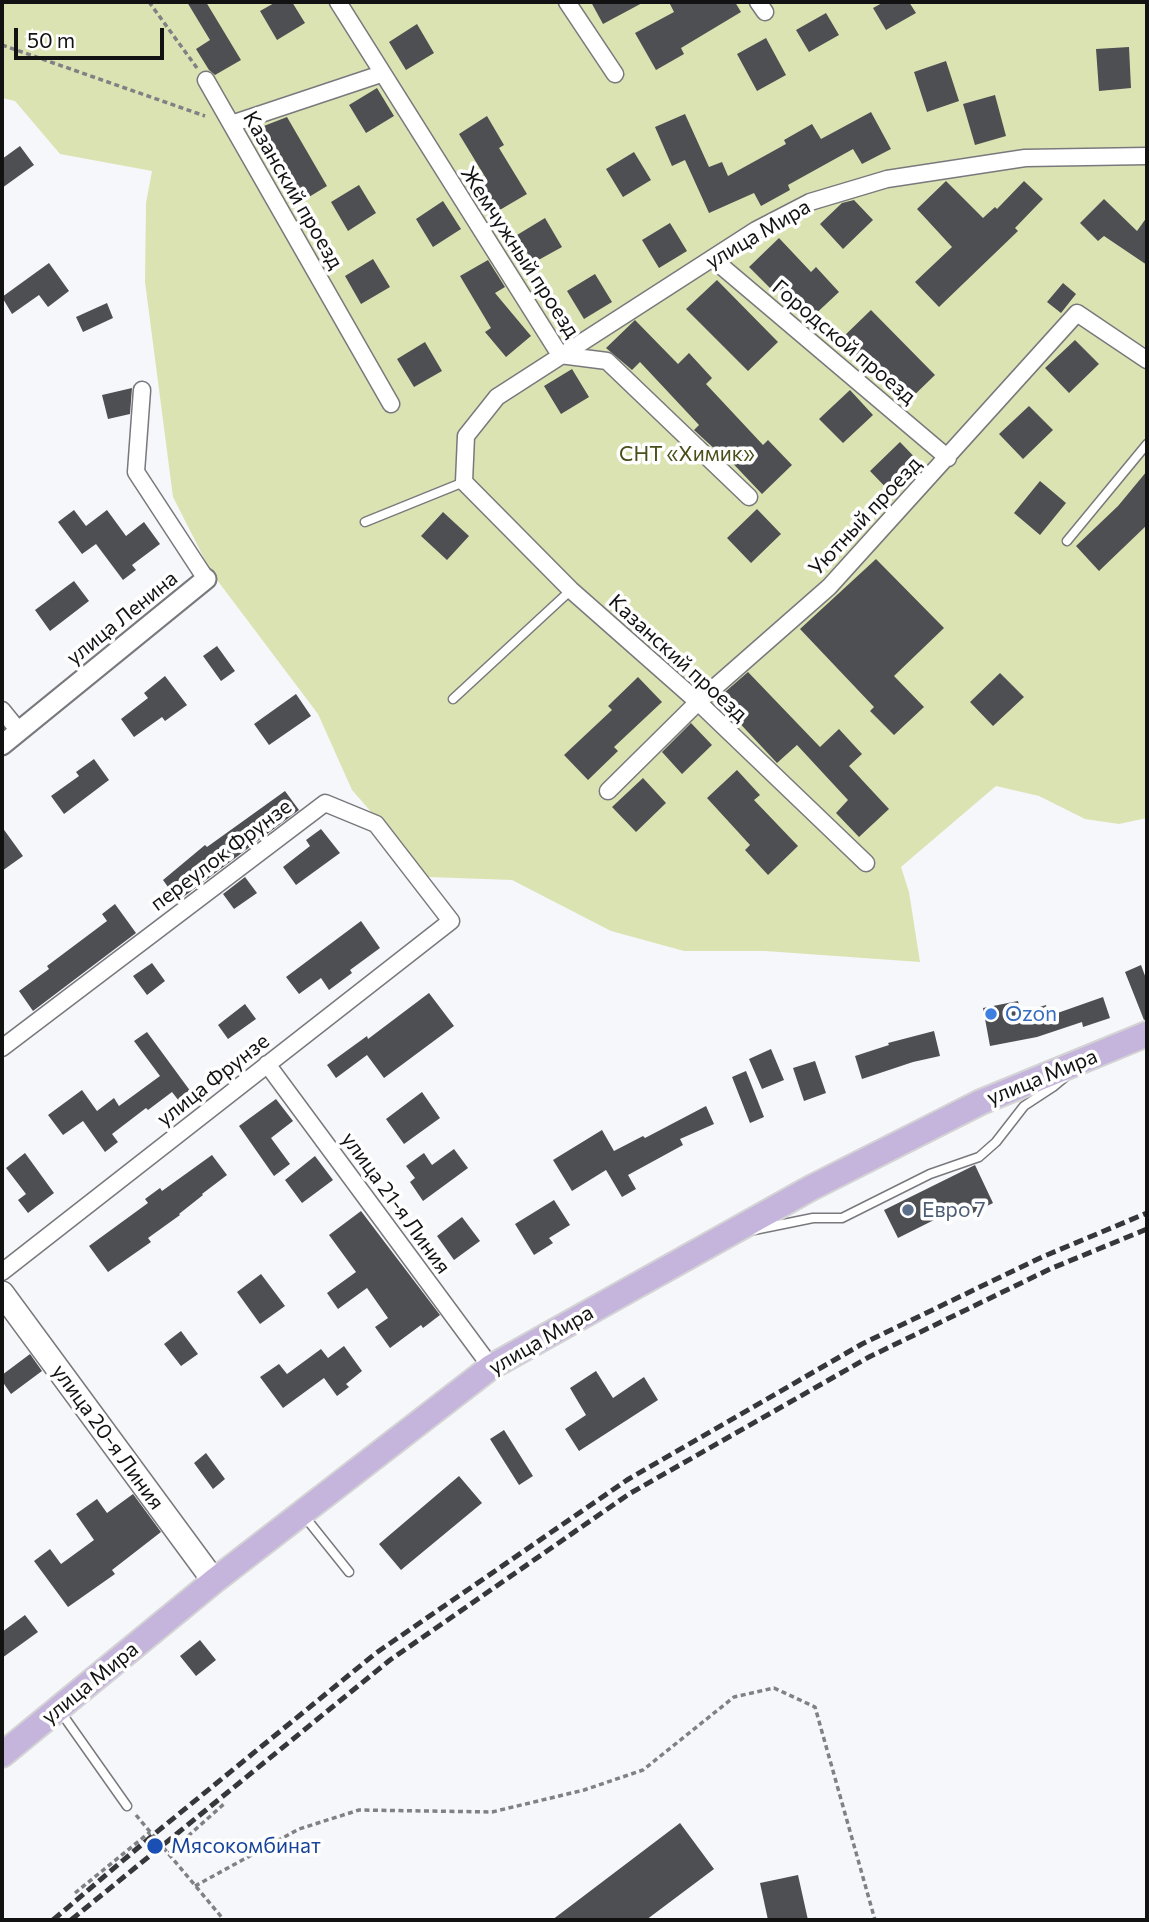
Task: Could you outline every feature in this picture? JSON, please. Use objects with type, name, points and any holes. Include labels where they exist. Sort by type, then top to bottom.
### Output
[{"type":"main road","name":"улица Мира","points":[[2,1755],[214,1581],[491,1367],[811,1188],[981,1102],[1147,1034]]},
{"type":"main road","name":"улица 20-я Линия","points":[[2,1293],[214,1581]]},
{"type":"street","name":"Жемчужный проезд","points":[[338,2],[560,355],[607,361],[749,497]]},
{"type":"street","points":[[567,2],[615,74]]},
{"type":"street","points":[[231,124],[381,74]]},
{"type":"street","name":"Казанский проезд","points":[[206,80],[391,404]]},
{"type":"street","name":"улица Мира","points":[[464,482],[466,436],[497,397],[757,230],[810,202],[887,179],[1025,158],[1147,156]]},
{"type":"street","name":"Городской проезд","points":[[713,259],[948,458]]},
{"type":"street","name":"Уютный проезд","points":[[608,791],[698,702],[829,587],[1077,313],[1147,359]]},
{"type":"street","name":"улица Ленина","points":[[2,745],[206,579],[136,472],[142,390]]},
{"type":"street","name":"Казанский проезд","points":[[464,482],[572,590],[698,702],[866,863]]},
{"type":"street","points":[[2,710],[19,731]]},
{"type":"street","name":"переулок Фрунзе","points":[[2,1048],[325,803],[376,824],[451,921]]},
{"type":"street","name":"улица Фрунзе","points":[[2,1272],[451,921]]},
{"type":"street","name":"улица 21-я Линия","points":[[267,1064],[491,1367]]},
{"type":"lane","points":[[1067,541],[1147,444]]},
{"type":"lane","points":[[365,522],[464,482]]},
{"type":"lane","points":[[453,699],[572,590]]},
{"type":"lane","points":[[724,1236],[813,1219],[842,1218],[930,1174],[979,1157],[996,1142],[1024,1106],[1053,1087],[1084,1060]]},
{"type":"lane","points":[[302,1513],[349,1572]]},
{"type":"lane","points":[[58,1709],[127,1806]]},
{"type":"path","points":[[149,2],[206,80]]},
{"type":"path","points":[[2,45],[231,124]]},
{"type":"path","points":[[195,1886],[299,1829],[359,1810],[492,1812],[584,1790],[643,1770],[734,1697],[774,1688],[815,1707],[875,1920]]},
{"type":"path","points":[[169,1854],[225,1804]]},
{"type":"path","points":[[139,1819],[224,1920]]},
{"type":"path","points":[[75,1893],[150,1832]]},
{"type":"green space","name":"СНТ «Химик»","points":[[2,2],[1147,2],[1147,818],[1119,824],[1085,819],[1039,796],[996,786],[901,867],[909,892],[920,962],[765,951],[684,951],[611,931],[512,880],[428,877],[352,790],[318,714],[211,572],[173,497],[145,282],[146,203],[152,171],[60,154],[15,101],[2,98]]},
{"type":"building","points":[[187,2],[206,2],[241,60],[215,75],[209,70],[196,49],[210,40]]},
{"type":"building","points":[[276,2],[292,2],[305,23],[277,40],[260,11]]},
{"type":"building","points":[[591,2],[644,2],[603,24]]},
{"type":"building","points":[[669,2],[735,2],[741,12],[681,48],[684,54],[656,70],[635,33],[674,12]]},
{"type":"building","points":[[884,2],[909,2],[916,13],[886,30],[873,8]]},
{"type":"building","points":[[826,13],[839,35],[809,52],[796,30]]},
{"type":"building","points":[[417,24],[434,53],[406,70],[389,42]]},
{"type":"building","points":[[766,38],[786,75],[757,91],[737,54]]},
{"type":"building","points":[[1129,47],[1131,88],[1099,91],[1096,49]]},
{"type":"building","points":[[946,61],[959,101],[927,112],[914,72]]},
{"type":"building","points":[[377,88],[394,116],[366,133],[349,105]]},
{"type":"building","points":[[995,95],[1006,136],[975,145],[963,104]]},
{"type":"building","points":[[871,112],[891,149],[862,164],[853,149],[788,185],[790,190],[761,206],[754,193],[709,213],[685,160],[672,166],[655,127],[685,114],[709,167],[722,162],[728,176],[786,144],[784,140],[812,124],[821,139]]},
{"type":"building","points":[[487,116],[504,145],[499,148],[527,194],[498,211],[482,183],[487,180],[459,134]]},
{"type":"building","points":[[287,117],[327,186],[299,203],[256,129]]},
{"type":"building","points":[[20,146],[34,165],[2,188],[2,159]]},
{"type":"building","points":[[634,152],[651,180],[623,197],[606,169]]},
{"type":"building","points":[[946,181],[983,218],[995,207],[997,209],[1024,181],[1043,199],[1015,228],[1018,231],[939,307],[915,282],[952,247],[917,209]]},
{"type":"building","points":[[359,185],[376,213],[348,231],[331,202]]},
{"type":"building","points":[[1104,199],[1137,231],[1147,217],[1147,265],[1104,236],[1098,241],[1080,223]]},
{"type":"building","points":[[854,200],[873,220],[843,249],[820,224],[842,203]]},
{"type":"building","points":[[443,201],[461,229],[433,247],[416,219]]},
{"type":"building","points":[[545,218],[562,247],[533,263],[517,235]]},
{"type":"building","points":[[670,223],[687,251],[659,268],[642,240]]},
{"type":"building","points":[[779,238],[811,272],[816,267],[839,292],[809,320],[777,287],[773,291],[749,267]]},
{"type":"building","points":[[373,259],[390,287],[361,304],[345,276]]},
{"type":"building","points":[[488,260],[505,287],[495,293],[531,336],[506,357],[485,332],[491,328],[460,276]]},
{"type":"building","points":[[49,263],[69,291],[48,307],[39,295],[12,314],[2,297]]},
{"type":"building","points":[[595,274],[612,302],[584,319],[567,291]]},
{"type":"building","points":[[717,280],[778,342],[748,371],[686,309]]},
{"type":"building","points":[[1063,283],[1076,294],[1061,313],[1047,302]]},
{"type":"building","points":[[107,303],[113,318],[83,332],[76,317]]},
{"type":"building","points":[[871,310],[935,375],[905,404],[841,339]]},
{"type":"building","points":[[635,320],[678,364],[689,353],[712,378],[706,384],[763,445],[768,440],[792,465],[762,494],[721,451],[719,453],[694,430],[699,425],[640,362],[632,370],[606,348]]},
{"type":"building","points":[[1075,340],[1099,364],[1069,393],[1045,368]]},
{"type":"building","points":[[425,342],[442,371],[414,387],[397,359]]},
{"type":"building","points":[[572,369],[589,397],[561,414],[544,386]]},
{"type":"building","points":[[132,388],[130,414],[108,419],[102,395]]},
{"type":"building","points":[[850,390],[873,415],[843,443],[819,419]]},
{"type":"building","points":[[1029,406],[1053,430],[1023,459],[999,434]]},
{"type":"building","points":[[900,442],[924,467],[894,496],[870,471]]},
{"type":"building","points":[[1147,471],[1147,525],[1099,571],[1076,546],[1118,506]]},
{"type":"building","points":[[1040,481],[1066,503],[1040,535],[1014,513]]},
{"type":"building","points":[[757,509],[781,534],[751,563],[727,538]]},
{"type":"building","points":[[74,510],[86,526],[107,510],[126,536],[144,522],[160,544],[132,565],[136,570],[123,580],[96,544],[82,554],[58,522]]},
{"type":"building","points":[[443,512],[469,536],[447,560],[421,536]]},
{"type":"building","points":[[876,559],[944,628],[894,676],[924,707],[894,735],[870,711],[874,707],[800,629]]},
{"type":"building","points":[[74,581],[89,601],[50,631],[35,610]]},
{"type":"building","points":[[217,646],[235,671],[221,681],[203,656]]},
{"type":"building","points":[[748,672],[820,747],[839,729],[862,754],[849,766],[889,809],[859,837],[836,813],[848,800],[797,745],[777,763],[717,699]]},
{"type":"building","points":[[1000,673],[1024,697],[993,726],[970,702]]},
{"type":"building","points":[[165,676],[187,705],[165,721],[162,717],[134,737],[121,719],[148,698],[144,693]]},
{"type":"building","points":[[638,677],[662,702],[614,747],[618,751],[588,780],[564,755],[612,710],[608,706]]},
{"type":"building","points":[[296,694],[311,716],[269,745],[254,724]]},
{"type":"building","points":[[691,723],[712,745],[682,774],[662,752]]},
{"type":"building","points":[[94,759],[109,780],[64,814],[51,796],[79,776],[76,772]]},
{"type":"building","points":[[737,770],[760,795],[754,800],[798,846],[768,875],[745,850],[750,845],[707,798]]},
{"type":"building","points":[[643,778],[666,803],[636,832],[612,807]]},
{"type":"building","points":[[285,791],[299,810],[178,901],[163,880],[205,845],[207,847]]},
{"type":"building","points":[[2,827],[23,856],[2,871]]},
{"type":"building","points":[[321,829],[340,853],[296,885],[283,867],[310,846],[306,840]]},
{"type":"building","points":[[245,877],[257,893],[234,909],[223,894]]},
{"type":"building","points":[[115,904],[136,933],[33,1011],[19,991],[49,969],[47,966],[107,921],[102,914]]},
{"type":"building","points":[[361,921],[380,948],[329,990],[321,978],[299,994],[286,977]]},
{"type":"building","points":[[152,963],[165,981],[147,995],[133,976]]},
{"type":"building","points":[[1141,965],[1147,981],[1147,1019],[1144,1020],[1125,972]]},
{"type":"building","points":[[429,993],[454,1026],[384,1078],[367,1055],[336,1078],[327,1065],[367,1036],[368,1039]]},
{"type":"building","points":[[1103,997],[1110,1018],[1083,1027],[1082,1022],[1037,1037],[990,1046],[983,1008],[1018,1001],[1021,1013],[1046,1005],[1049,1016]]},
{"type":"building","points":[[245,1004],[256,1019],[228,1039],[218,1025]]},
{"type":"building","points":[[934,1031],[940,1056],[862,1079],[855,1056],[889,1045],[888,1043]]},
{"type":"building","points":[[147,1032],[191,1092],[179,1101],[172,1092],[148,1110],[146,1108],[112,1134],[118,1142],[105,1152],[83,1121],[63,1135],[48,1115],[82,1090],[97,1111],[114,1098],[119,1106],[160,1076],[134,1041]]},
{"type":"building","points":[[771,1049],[784,1080],[762,1089],[749,1059]]},
{"type":"building","points":[[815,1061],[826,1093],[804,1101],[793,1068]]},
{"type":"building","points":[[746,1071],[764,1117],[750,1123],[732,1077]]},
{"type":"building","points":[[422,1092],[440,1118],[404,1144],[386,1119]]},
{"type":"building","points":[[276,1099],[293,1121],[271,1138],[290,1164],[274,1176],[239,1126]]},
{"type":"building","points":[[706,1106],[714,1124],[680,1139],[683,1145],[628,1175],[636,1189],[622,1197],[606,1170],[572,1191],[553,1160],[602,1130],[614,1151]]},
{"type":"building","points":[[454,1149],[468,1168],[423,1201],[410,1182],[415,1178],[406,1166],[424,1153],[432,1165]]},
{"type":"building","points":[[25,1153],[54,1193],[28,1213],[18,1200],[26,1194],[6,1168]]},
{"type":"building","points":[[212,1155],[227,1175],[148,1238],[151,1242],[108,1272],[89,1246],[148,1203],[145,1199],[160,1188],[162,1191]]},
{"type":"building","points":[[315,1156],[333,1180],[302,1203],[285,1180]]},
{"type":"building","points":[[975,1165],[993,1203],[965,1217],[960,1207],[898,1238],[884,1210]]},
{"type":"building","points":[[554,1200],[570,1225],[549,1238],[553,1243],[534,1255],[515,1224]]},
{"type":"building","points":[[361,1211],[440,1315],[423,1328],[421,1325],[390,1348],[375,1327],[388,1318],[367,1288],[338,1309],[327,1293],[356,1272],[329,1235]]},
{"type":"building","points":[[462,1217],[480,1241],[454,1260],[437,1236]]},
{"type":"building","points":[[261,1274],[285,1306],[260,1324],[237,1292]]},
{"type":"building","points":[[181,1331],[198,1354],[181,1366],[164,1344]]},
{"type":"building","points":[[344,1346],[362,1371],[346,1384],[349,1387],[337,1396],[324,1378],[283,1408],[260,1377],[279,1364],[287,1374],[321,1349],[328,1358]]},
{"type":"building","points":[[30,1354],[42,1371],[11,1394],[2,1381],[2,1375]]},
{"type":"building","points":[[596,1371],[613,1398],[644,1377],[658,1400],[579,1451],[565,1429],[586,1415],[570,1388]]},
{"type":"building","points":[[504,1430],[533,1476],[519,1485],[490,1439]]},
{"type":"building","points":[[206,1453],[225,1479],[213,1489],[194,1463]]},
{"type":"building","points":[[459,1476],[482,1503],[401,1570],[379,1544]]},
{"type":"building","points":[[133,1494],[161,1532],[112,1570],[115,1574],[68,1607],[34,1561],[50,1549],[61,1564],[94,1540],[76,1514],[97,1499],[107,1513]]},
{"type":"building","points":[[25,1615],[38,1632],[2,1658],[2,1632]]},
{"type":"building","points":[[200,1640],[216,1660],[196,1676],[180,1656]]},
{"type":"building","points":[[680,1823],[714,1869],[646,1920],[552,1920]]},
{"type":"building","points":[[798,1875],[808,1920],[768,1920],[760,1883]]},
{"type":"railway","points":[[53,1920],[376,1653],[627,1480],[862,1344],[1042,1257],[1147,1213]]},
{"type":"railway","points":[[71,1920],[390,1660],[629,1494],[869,1357],[1050,1269],[1147,1229]]},
{"type":"place","name":"Ozon","points":[[991,1014]]},
{"type":"place","name":"Евро 7","points":[[908,1210]]},
{"type":"place","name":"Мясокомбинат","points":[[155,1846]]}]
